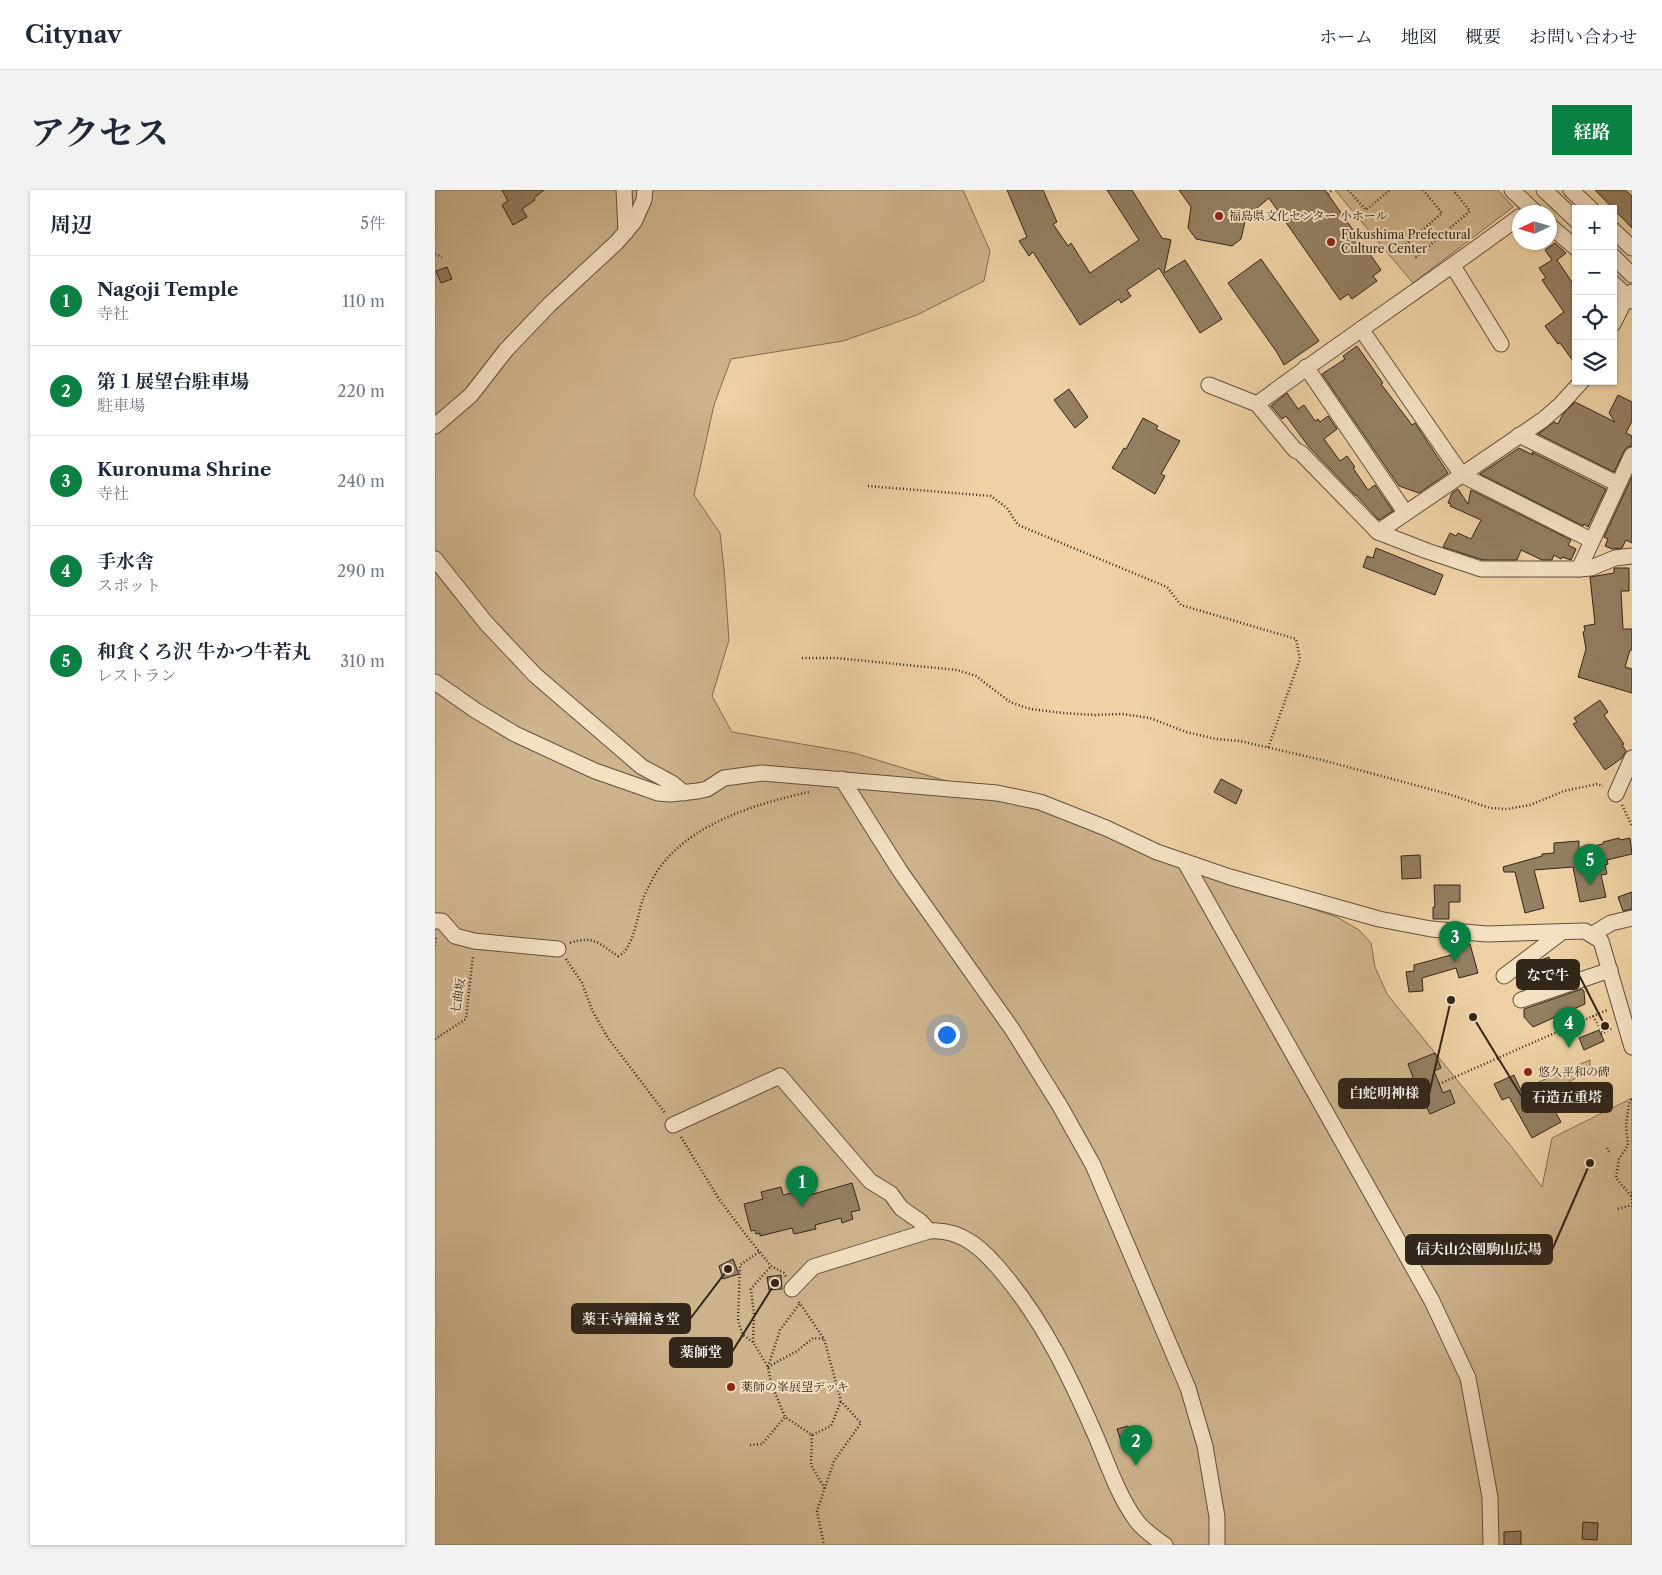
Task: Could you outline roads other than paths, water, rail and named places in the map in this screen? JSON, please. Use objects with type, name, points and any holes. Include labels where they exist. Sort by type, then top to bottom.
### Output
[{"type":"street","points":[[624,190],[626,232]]},
{"type":"street","points":[[435,426],[471,395],[506,350],[549,305],[626,232],[634,222],[645,190]]},
{"type":"street","points":[[1512,190],[1522,205]]},
{"type":"street","points":[[1571,190],[1587,205]]},
{"type":"street","points":[[1534,205],[1545,191],[1572,216]]},
{"type":"street","points":[[1257,404],[1306,367],[1512,224]]},
{"type":"street","points":[[1557,232],[1572,245]]},
{"type":"street","points":[[1617,234],[1632,248]]},
{"type":"street","points":[[1617,260],[1632,275]]},
{"type":"street","points":[[1453,266],[1501,344]]},
{"type":"street","points":[[1617,285],[1630,296],[1617,317]]},
{"type":"street","points":[[1361,329],[1462,475],[1591,540]]},
{"type":"street","points":[[1306,367],[1405,512]]},
{"type":"street","points":[[1209,385],[1257,404],[1295,450],[1301,453],[1378,532],[1481,569],[1591,568],[1615,558],[1632,556]]},
{"type":"street","points":[[1378,532],[1544,419],[1578,385]]},
{"type":"street","points":[[1519,435],[1618,484]]},
{"type":"street","points":[[1579,569],[1632,455]]},
{"type":"street","points":[[435,559],[486,623],[535,675],[642,767],[684,793]]},
{"type":"street","points":[[435,682],[475,710],[515,734],[568,759],[638,788],[658,794],[684,793],[707,788],[724,778],[762,773],[997,794],[1040,802],[1106,828],[1157,852],[1230,877],[1353,912],[1409,925],[1487,934],[1585,930],[1601,941],[1610,970],[1626,1001],[1632,1047]]},
{"type":"street","points":[[1617,794],[1632,758]]},
{"type":"street","points":[[842,779],[900,871],[1012,1029],[1061,1106],[1093,1165],[1191,1398],[1203,1438],[1208,1465],[1217,1517],[1217,1545]]},
{"type":"street","points":[[1185,862],[1432,1301],[1468,1378],[1490,1497],[1491,1545]]},
{"type":"street","points":[[1593,934],[1611,923],[1632,918]]},
{"type":"street","points":[[436,927],[442,921],[455,936],[474,941],[558,949]]},
{"type":"street","points":[[1504,976],[1562,932]]},
{"type":"street","points":[[1521,1000],[1610,970]]},
{"type":"street","points":[[673,1125],[780,1076],[870,1181],[891,1194],[901,1208],[921,1222],[929,1231]]},
{"type":"street","points":[[792,1290],[813,1268],[929,1231],[943,1230],[975,1244],[991,1259],[1020,1294],[1047,1334],[1088,1419],[1125,1504],[1137,1522],[1165,1545]]},
{"type":"place","name":"福島県文化センター 小ホール","points":[[1219,216]]},
{"type":"place","name":"Fukushima Prefectural Culture Center","points":[[1331,242]]},
{"type":"place","name":"和食くろ沢 牛かつ牛若丸","points":[[1590,885]]},
{"type":"place","name":"Kuronuma Shrine","points":[[1455,962]]},
{"type":"place","name":"白蛇明神様","points":[[1451,1000]]},
{"type":"place","name":"石造五重塔","points":[[1473,1017]]},
{"type":"place","name":"なで牛","points":[[1605,1026]]},
{"type":"place","name":"手水舎","points":[[1569,1048]]},
{"type":"place","name":"悠久平和の碑","points":[[1528,1072]]},
{"type":"place","name":"信夫山公園駒山広場","points":[[1590,1163]]},
{"type":"place","name":"Nagoji Temple","points":[[802,1207]]},
{"type":"place","name":"薬王寺鐘撞き堂","points":[[728,1269]]},
{"type":"place","name":"薬師堂","points":[[775,1283]]},
{"type":"place","name":"薬師の峯展望デッキ","points":[[731,1387]]},
{"type":"place","name":"第１展望台駐車場","points":[[1136,1466]]}]
